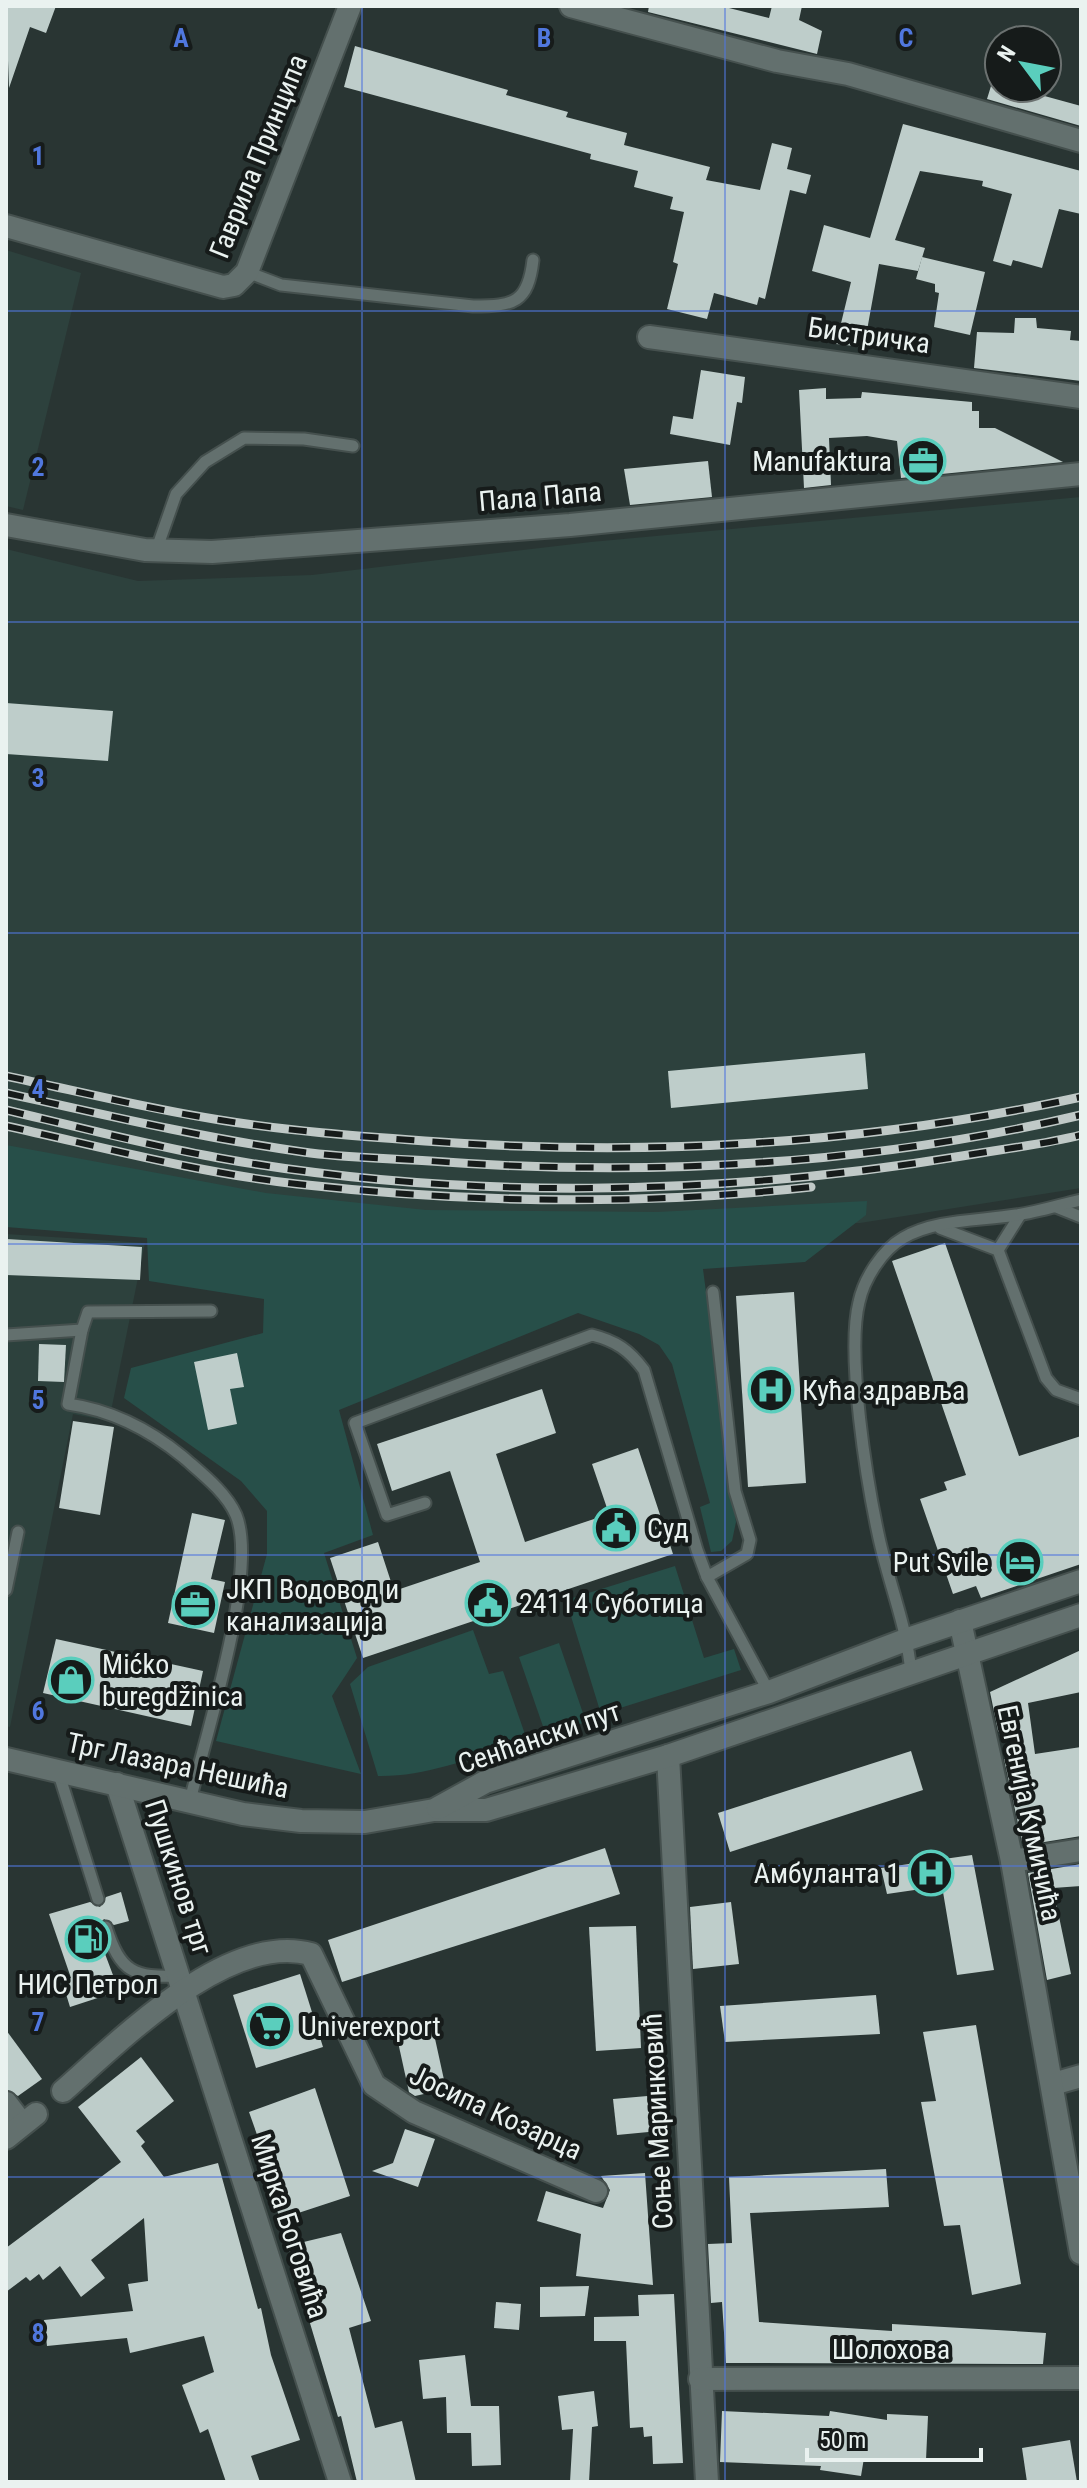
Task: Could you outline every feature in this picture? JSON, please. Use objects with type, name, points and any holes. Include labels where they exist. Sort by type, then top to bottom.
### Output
[{"type":"street","name":"Гаврила Принципа","points":[[6,226],[223,287],[234,285],[247,272],[350,6]]},
{"type":"street","points":[[571,6],[777,61],[848,74],[1081,141]]},
{"type":"street","name":"Бистричка","points":[[649,337],[1081,397]]},
{"type":"street","name":"Пала Папа","points":[[6,525],[156,551],[212,552],[570,525],[1081,474]]},
{"type":"street","name":"Сенћански пут","points":[[434,1810],[485,1782],[769,1692],[908,1639],[1081,1581]]},
{"type":"street","name":"Сенћански пут","points":[[434,1810],[486,1810],[668,1756],[1081,1615]]},
{"type":"street","name":"Евгенија Кумичића","points":[[960,1621],[1012,1861],[1081,2253]]},
{"type":"street","name":"Соње Маринковић","points":[[668,1756],[707,2482]]},
{"type":"street","name":"Трг Лазара Нешића","points":[[6,1759],[243,1814],[301,1821],[365,1822],[434,1810]]},
{"type":"street","name":"Пушкинов трг","points":[[117,1784],[182,1982]]},
{"type":"street","points":[[1012,1861],[1081,1850]]},
{"type":"street","name":"Пушкинов трг","points":[[63,2091],[182,1982],[265,1952],[289,1948],[311,1954]]},
{"type":"street","name":"Јосипа Козарца","points":[[311,1954],[374,2085],[414,2112],[596,2191]]},
{"type":"street","name":"Мирка Боговића","points":[[182,1982],[340,2482]]},
{"type":"street","points":[[1053,2084],[1081,2076]]},
{"type":"street","points":[[6,2103],[21,2125]]},
{"type":"street","name":"Шолохова","points":[[700,2379],[1081,2378]]},
{"type":"lane","points":[[247,272],[281,285],[473,306],[504,306],[522,297],[530,281],[533,260]]},
{"type":"lane","points":[[156,551],[176,494],[205,462],[244,438],[304,439],[353,446]]},
{"type":"lane","points":[[911,1674],[908,1639],[879,1540],[873,1503],[856,1371],[855,1325],[859,1301],[875,1266],[901,1239],[935,1227],[1020,1215],[1081,1200]]},
{"type":"lane","points":[[1050,1206],[1081,1217]]},
{"type":"lane","points":[[998,1250],[1020,1215]]},
{"type":"lane","points":[[935,1227],[998,1250],[1046,1378],[1056,1390],[1081,1399]]},
{"type":"lane","points":[[707,1577],[747,1554],[750,1540],[735,1491],[713,1292]]},
{"type":"lane","points":[[190,1801],[242,1582],[242,1541],[236,1514],[206,1477],[172,1448],[134,1424],[90,1407],[68,1404],[88,1312],[211,1311]]},
{"type":"lane","points":[[6,1335],[82,1330]]},
{"type":"lane","points":[[425,1503],[387,1515],[355,1423],[592,1335],[611,1339],[629,1351],[652,1388],[707,1577],[769,1692]]},
{"type":"lane","points":[[6,1590],[18,1532]]},
{"type":"lane","points":[[57,1770],[98,1899]]},
{"type":"lane","points":[[106,1927],[114,1952],[131,1971],[148,1978],[182,1982]]},
{"type":"shaded area","points":[[6,250],[81,273],[23,510],[6,506]]},
{"type":"shaded area","points":[[1081,497],[1081,1188],[860,1223],[309,1220],[6,1153],[6,549],[138,581],[312,575],[591,542]]},
{"type":"shaded area","points":[[6,1234],[145,1243],[109,1421],[73,1414],[10,1727],[6,1726]]},
{"type":"green space","points":[[6,1145],[266,1193],[426,1210],[657,1212],[867,1201],[866,1215],[805,1262],[703,1269],[736,1522],[732,1541],[721,1551],[711,1552],[700,1507],[710,1503],[672,1364],[659,1345],[639,1334],[578,1313],[339,1410],[373,1535],[324,1553],[357,1658],[332,1696],[361,1774],[216,1741],[267,1554],[267,1511],[241,1481],[124,1398],[131,1368],[263,1333],[264,1299],[149,1281],[147,1238],[6,1227]]},
{"type":"green space","points":[[675,1566],[704,1658],[734,1649],[741,1670],[601,1714],[566,1600]]},
{"type":"green space","points":[[473,1630],[489,1674],[503,1671],[527,1740],[435,1769],[378,1776],[350,1684],[368,1667]]},
{"type":"green space","points":[[559,1643],[586,1722],[546,1735],[519,1657]]},
{"type":"building","points":[[6,6],[56,6],[46,33],[30,27],[9,88]]},
{"type":"building","points":[[649,6],[721,6],[769,18],[772,6],[802,6],[799,20],[822,31],[817,54],[648,12]]},
{"type":"building","points":[[355,46],[508,90],[506,95],[568,112],[566,117],[627,133],[624,145],[710,167],[706,180],[760,190],[772,143],[792,148],[787,169],[811,175],[806,194],[790,190],[765,299],[759,297],[757,305],[714,293],[707,319],[667,309],[678,264],[673,262],[684,212],[670,209],[673,197],[634,187],[638,171],[590,159],[591,154],[344,87]]},
{"type":"building","points":[[1063,101],[1081,106],[1081,126],[1004,104],[1063,104]]},
{"type":"building","points":[[903,124],[1081,171],[1081,214],[1059,209],[1042,268],[1013,260],[1011,266],[993,261],[1012,194],[982,186],[983,181],[920,171],[895,240],[925,248],[918,271],[879,264],[864,347],[836,344],[851,282],[812,271],[824,225],[870,238]]},
{"type":"building","points":[[922,257],[985,272],[970,335],[934,327],[939,293],[935,292],[935,284],[916,279]]},
{"type":"building","points":[[1015,318],[1036,318],[1037,328],[1071,331],[1070,340],[1081,341],[1081,381],[974,368],[977,332],[1014,333]]},
{"type":"building","points":[[701,370],[745,377],[742,403],[737,402],[730,445],[670,434],[673,416],[693,419]]},
{"type":"building","points":[[826,388],[826,399],[861,398],[862,392],[972,402],[972,411],[979,411],[979,428],[995,428],[1063,462],[901,478],[897,441],[867,436],[829,438],[831,485],[804,488],[799,390]]},
{"type":"building","points":[[708,461],[712,497],[630,505],[624,469]]},
{"type":"building","points":[[6,703],[113,711],[108,761],[6,754]]},
{"type":"building","points":[[865,1053],[868,1089],[671,1108],[668,1071]]},
{"type":"building","points":[[6,1239],[142,1247],[140,1280],[6,1275]]},
{"type":"building","points":[[945,1243],[1019,1456],[1081,1436],[1081,1564],[981,1598],[976,1586],[953,1594],[920,1499],[947,1490],[944,1482],[966,1475],[892,1261]]},
{"type":"building","name":"Кућа здравља","points":[[794,1292],[806,1483],[748,1487],[736,1296]]},
{"type":"building","points":[[39,1344],[66,1345],[64,1382],[38,1381]]},
{"type":"building","points":[[237,1353],[244,1387],[230,1389],[237,1424],[208,1430],[194,1362]]},
{"type":"building","name":"Суд","points":[[542,1389],[556,1433],[496,1454],[525,1542],[609,1514],[592,1464],[638,1448],[673,1554],[363,1658],[330,1558],[378,1542],[394,1591],[480,1562],[450,1471],[392,1491],[377,1444]]},
{"type":"building","points":[[73,1421],[114,1427],[100,1515],[59,1508]]},
{"type":"building","points":[[192,1513],[225,1520],[211,1579],[225,1582],[214,1633],[168,1623]]},
{"type":"building","points":[[56,1639],[203,1671],[191,1726],[43,1693]]},
{"type":"building","points":[[1081,1650],[1081,1692],[1028,1703],[1035,1754],[1081,1747],[1081,1836],[1026,1845],[1022,1842],[1004,1759],[1026,1756],[998,1731],[990,1692]]},
{"type":"building","points":[[911,1751],[923,1790],[730,1852],[718,1813]]},
{"type":"building","points":[[605,1848],[620,1894],[342,1982],[328,1940]]},
{"type":"building","points":[[972,1855],[994,1970],[957,1975],[942,1886],[887,1894],[881,1868]]},
{"type":"building","points":[[1081,1864],[1081,1886],[1053,1888],[1071,1974],[1047,1980],[1028,1873]]},
{"type":"building","points":[[121,1892],[129,1921],[114,1925],[104,1919],[96,1930],[119,1991],[70,2007],[62,1981],[71,1978],[49,1914],[90,1902],[100,1907],[106,1897]]},
{"type":"building","points":[[731,1902],[739,1964],[693,1969],[690,1907]]},
{"type":"building","points":[[636,1926],[641,2048],[596,2051],[589,1927]]},
{"type":"building","points":[[300,1974],[323,2047],[256,2068],[233,1995]]},
{"type":"building","points":[[876,1995],[880,2034],[725,2042],[720,2006]]},
{"type":"building","points":[[432,2025],[446,2089],[415,2096],[409,2092],[396,2033]]},
{"type":"building","points":[[976,2025],[1021,2284],[972,2295],[960,2225],[944,2226],[921,2102],[936,2101],[923,2032]]},
{"type":"building","points":[[6,2030],[42,2079],[18,2096],[6,2089]]},
{"type":"building","points":[[141,2057],[174,2101],[136,2131],[145,2142],[141,2146],[164,2177],[218,2163],[258,2309],[261,2308],[271,2355],[300,2440],[251,2456],[260,2482],[226,2482],[208,2429],[200,2433],[182,2385],[214,2372],[204,2336],[130,2353],[127,2338],[47,2346],[44,2320],[133,2311],[128,2284],[148,2281],[144,2218],[91,2260],[105,2278],[81,2297],[60,2266],[43,2280],[39,2274],[30,2281],[26,2277],[6,2292],[6,2248],[121,2162],[78,2107]]},
{"type":"building","points":[[315,2088],[350,2196],[280,2219],[274,2202],[280,2200],[249,2112]]},
{"type":"building","points":[[659,2095],[659,2131],[617,2135],[613,2099]]},
{"type":"building","points":[[405,2129],[435,2139],[418,2187],[372,2171],[393,2163]]},
{"type":"building","points":[[886,2169],[889,2207],[750,2213],[759,2322],[892,2331],[892,2324],[1046,2333],[1043,2364],[726,2363],[722,2302],[711,2303],[708,2244],[732,2243],[729,2177]]},
{"type":"building","points":[[645,2173],[653,2285],[576,2276],[581,2234],[537,2221],[546,2191],[603,2208],[610,2190],[601,2176]]},
{"type":"building","points":[[341,2233],[371,2321],[349,2328],[375,2428],[402,2421],[416,2482],[357,2482],[341,2416],[338,2417],[287,2246]]},
{"type":"building","points":[[589,2286],[585,2316],[540,2317],[540,2287]]},
{"type":"building","points":[[674,2294],[683,2463],[653,2464],[652,2436],[644,2437],[643,2427],[630,2428],[626,2341],[594,2341],[594,2317],[639,2316],[638,2295]]},
{"type":"building","points":[[496,2302],[521,2304],[519,2330],[494,2328]]},
{"type":"building","points":[[465,2355],[471,2406],[499,2406],[501,2465],[472,2466],[471,2433],[447,2433],[446,2397],[423,2399],[419,2360]]},
{"type":"building","points":[[594,2391],[598,2426],[592,2427],[589,2482],[570,2482],[573,2429],[562,2430],[558,2396]]},
{"type":"building","points":[[722,2411],[829,2416],[830,2411],[887,2420],[887,2414],[928,2416],[926,2460],[864,2458],[861,2476],[820,2470],[821,2466],[720,2462]]},
{"type":"building","points":[[1070,2440],[1077,2482],[1027,2482],[1022,2448]]},
{"type":"railway","points":[[6,1076],[166,1111],[271,1127],[425,1141],[591,1148],[673,1147],[836,1136],[999,1113],[1081,1097]]},
{"type":"railway","points":[[6,1093],[191,1133],[303,1152],[512,1166],[593,1168],[675,1167],[839,1156],[920,1146],[1081,1115]]},
{"type":"railway","points":[[6,1110],[219,1158],[310,1172],[496,1187],[685,1186],[778,1179],[871,1169],[1081,1135]]},
{"type":"railway","points":[[6,1126],[224,1173],[297,1184],[425,1195],[618,1199],[811,1187]]},
{"type":"place","name":"Manufaktura","points":[[923,461]]},
{"type":"place","name":"Кућа здравља","points":[[771,1390]]},
{"type":"place","name":"Суд","points":[[616,1528]]},
{"type":"place","name":"Put Svile","points":[[1020,1562]]},
{"type":"place","name":"24114 Суботица","points":[[488,1603]]},
{"type":"place","name":"ЈКП Водовод и канализација","points":[[195,1605]]},
{"type":"place","name":"Mićko buregdžinica","points":[[71,1680]]},
{"type":"place","name":"Амбуланта 1","points":[[931,1873]]},
{"type":"place","name":"НИС Петрол","points":[[88,1939]]},
{"type":"place","name":"Univerexport","points":[[270,2026]]}]
